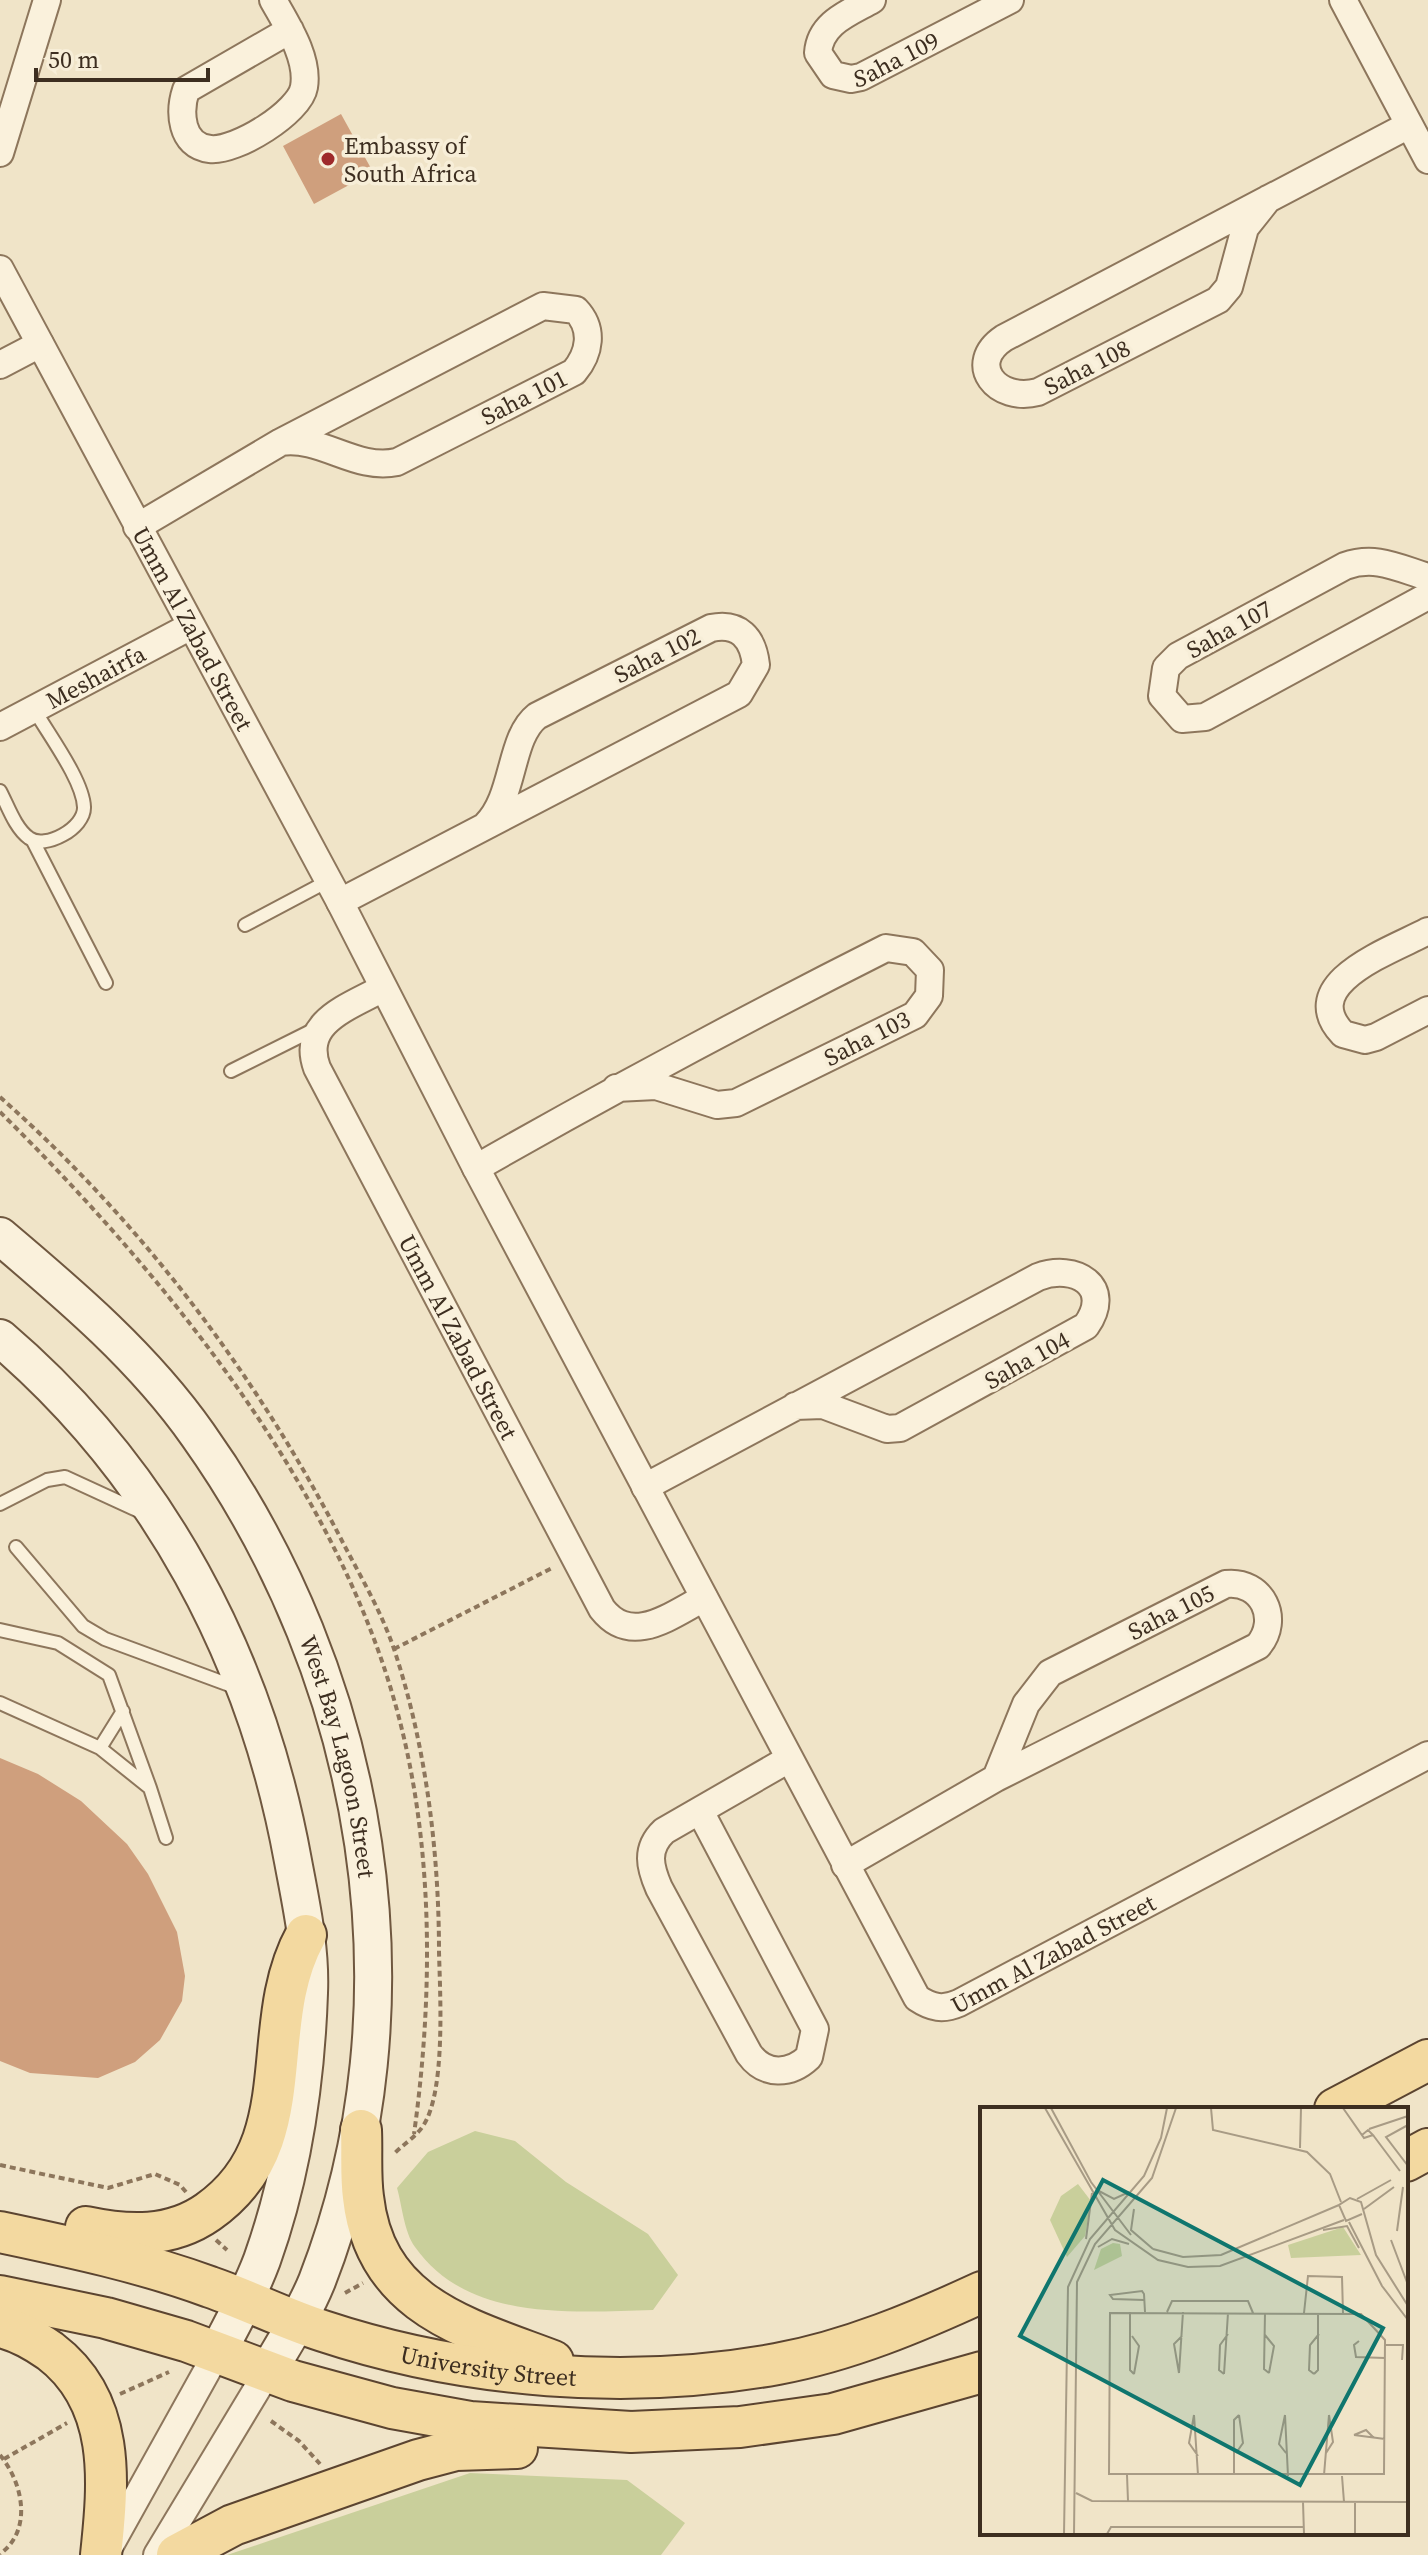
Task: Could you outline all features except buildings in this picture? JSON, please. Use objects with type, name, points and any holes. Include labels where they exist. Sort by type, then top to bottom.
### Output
[{"type":"main road","points":[[0,2220],[55,2221],[126,2236],[173,2228],[202,2217],[236,2190],[265,2141],[288,1975],[306,1935]]},
{"type":"main road","points":[[1339,2107],[1428,2060]]},
{"type":"main road","points":[[361,2130],[363,2199],[369,2231],[387,2269],[401,2286],[446,2319],[595,2376]]},
{"type":"main road","points":[[1408,2160],[1428,2149]]},
{"type":"main road","name":"University Street","points":[[0,2232],[143,2265],[297,2322],[428,2358],[494,2369],[595,2376],[674,2375],[778,2364],[897,2329],[980,2293]]},
{"type":"main road","points":[[0,2296],[106,2318],[268,2371],[426,2416],[588,2430],[631,2432],[740,2427],[833,2414],[980,2373]]},
{"type":"main road","points":[[0,2327],[37,2342],[62,2360],[86,2389],[95,2406],[105,2446],[107,2477],[103,2555]]},
{"type":"main road","points":[[177,2555],[233,2525],[456,2450],[534,2446],[558,2442],[588,2430]]},
{"type":"street","points":[[0,153],[47,0]]},
{"type":"street","points":[[273,0],[290,30],[304,69],[299,102],[288,113],[230,146],[210,149],[195,143],[184,128],[180,108],[186,90],[290,30]]},
{"type":"street","name":"Saha 109","points":[[872,0],[832,23],[821,37],[818,53],[833,75],[851,79],[861,77],[1010,0]]},
{"type":"street","points":[[1343,0],[1428,160]]},
{"type":"street","name":"Saha 108","points":[[1268,199],[1245,228],[1229,287],[1218,300],[1038,392],[1016,396],[996,385],[987,366],[987,357],[995,343],[1268,199],[1409,125]]},
{"type":"street","name":"Umm Al Zabad Street","points":[[0,269],[334,891],[476,1168],[917,1998],[926,2004],[947,2008],[1428,1755]]},
{"type":"street","name":"Saha 101","points":[[137,527],[281,442],[543,306],[576,310],[586,323],[588,343],[582,363],[574,372],[397,462],[369,465],[306,442],[281,442]]},
{"type":"street","points":[[0,365],[40,344]]},
{"type":"street","name":"Saha 107","points":[[1428,577],[1383,561],[1363,559],[1345,566],[1178,656],[1166,668],[1162,696],[1182,719],[1205,717],[1428,596]]},
{"type":"street","name":"Saha 102","points":[[334,891],[486,825],[739,694],[756,665],[751,641],[741,630],[724,625],[711,628],[537,716],[523,738],[501,806],[486,825]]},
{"type":"street","name":"Meshairfa","points":[[0,727],[191,626]]},
{"type":"street","points":[[1428,931],[1342,979],[1330,997],[1329,1008],[1331,1018],[1343,1034],[1365,1040],[1428,1010]]},
{"type":"street","name":"Saha 103","points":[[476,1168],[616,1088],[886,948],[913,952],[925,960],[930,970],[929,996],[915,1015],[736,1103],[717,1105],[656,1086],[616,1088]]},
{"type":"street","points":[[318,1027],[383,988]]},
{"type":"street","name":"Umm Al Zabad Street","points":[[318,1027],[312,1045],[317,1068],[602,1609],[620,1625],[641,1629],[704,1598]]},
{"type":"street","name":"West Bay Lagoon Street","points":[[0,1236],[78,1302],[180,1412],[263,1537],[304,1624],[338,1717],[366,1861],[375,1967],[361,2130],[330,2243],[297,2322],[268,2371]]},
{"type":"street","name":"Saha 104","points":[[645,1487],[795,1406],[1038,1277],[1068,1271],[1081,1277],[1092,1288],[1096,1302],[1093,1316],[1086,1326],[900,1428],[887,1429],[823,1405],[795,1406]]},
{"type":"street","points":[[0,1338],[95,1430],[164,1525],[213,1611],[249,1692],[276,1777],[306,1935],[310,1990],[297,2123],[269,2239],[244,2300],[217,2353],[103,2555]]},
{"type":"street","name":"Saha 105","points":[[845,1865],[996,1778],[1258,1646],[1268,1629],[1268,1615],[1258,1593],[1238,1583],[1226,1584],[1050,1673],[1026,1704],[996,1778]]},
{"type":"street","points":[[700,1811],[815,2029],[809,2057],[792,2069],[771,2070],[755,2062],[652,1871],[651,1846],[656,1838],[700,1811],[789,1759]]},
{"type":"street","points":[[157,2555],[268,2371]]},
{"type":"lane","points":[[33,841],[48,842],[79,824],[85,812],[83,795],[34,709]]},
{"type":"lane","points":[[0,791],[22,833],[33,841],[106,983]]},
{"type":"lane","points":[[245,925],[334,891]]},
{"type":"lane","points":[[231,1071],[318,1027]]},
{"type":"lane","points":[[0,1504],[47,1480],[65,1477],[164,1525]]},
{"type":"lane","points":[[16,1547],[83,1626],[105,1639],[249,1692]]},
{"type":"lane","points":[[0,1630],[58,1643],[101,1667],[109,1675],[166,1838]]},
{"type":"lane","points":[[0,1703],[100,1748],[150,1788]]},
{"type":"lane","points":[[100,1748],[123,1711]]},
{"type":"path","points":[[394,1649],[574,1556]]},
{"type":"path","points":[[0,2165],[108,2188],[155,2174],[180,2185],[216,2240],[227,2250]]},
{"type":"path","points":[[0,2554],[17,2537],[22,2525],[22,2506],[2,2457],[95,2406],[169,2372]]},
{"type":"path","points":[[271,2421],[299,2441],[324,2469],[335,2489]]},
{"type":"green space","points":[[475,2131],[515,2141],[566,2182],[648,2234],[678,2275],[653,2310],[589,2312],[523,2307],[463,2289],[437,2271],[411,2241],[397,2188],[428,2152]]},
{"type":"green space","points":[[470,2473],[627,2480],[685,2523],[661,2555],[227,2555]]},
{"type":"place","name":"Embassy of South Africa","points":[[328,159]]}]
